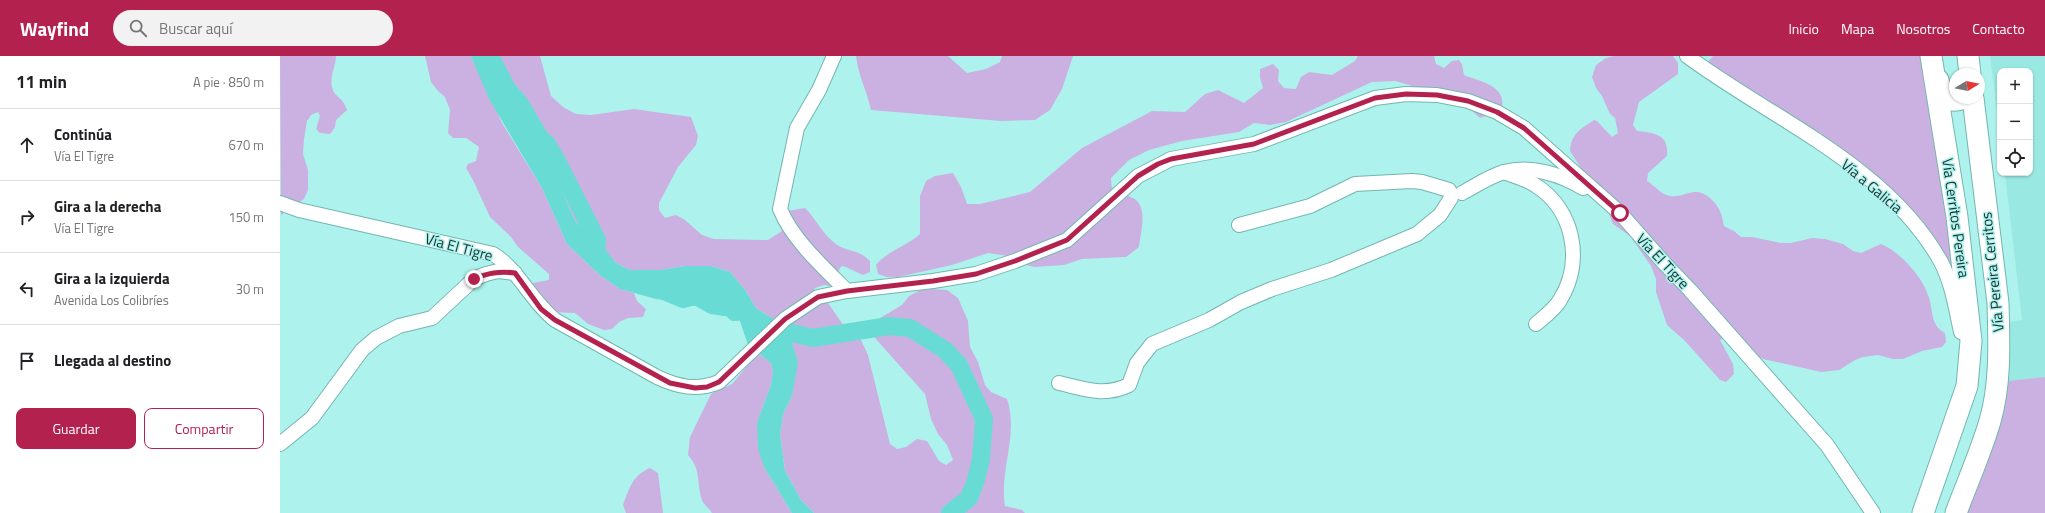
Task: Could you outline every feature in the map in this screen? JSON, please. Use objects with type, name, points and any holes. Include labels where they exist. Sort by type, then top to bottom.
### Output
[{"type":"highway","name":"Vía Cerritos Pereira","points":[[1922,512],[1967,384],[1971,341],[1957,218],[1931,56]]},
{"type":"highway","points":[[1931,56],[1940,91],[1943,96],[1949,98]]},
{"type":"highway","points":[[1968,56],[1969,68]]},
{"type":"highway","name":"Vía Pereira Cerritos","points":[[1956,513],[1990,421],[1998,365],[1998,303],[1974,104]]},
{"type":"street","points":[[834,56],[819,90],[797,128],[780,209],[785,221],[802,243],[847,291]]},
{"type":"street","name":"Vía a Galicia","points":[[1687,56],[1824,146],[1890,198],[1907,215],[1941,263],[1949,282],[1965,350],[1967,384]]},
{"type":"street","name":"Vía El Tigre","points":[[280,203],[299,210],[476,249],[498,257],[515,273],[541,309],[555,320],[670,383],[695,388],[707,387],[719,382],[785,319],[818,297],[847,291],[962,276],[1015,261],[1067,240],[1138,176],[1171,159],[1254,144],[1375,98],[1406,94],[1437,95],[1468,101],[1497,112],[1524,128],[1620,213],[1827,445],[1873,513]]},
{"type":"street","points":[[1059,383],[1098,392],[1117,391],[1129,385],[1137,363],[1152,344],[1209,320],[1241,302],[1272,288],[1331,270],[1417,234],[1440,215],[1454,194],[1504,172],[1534,170],[1564,176],[1590,191],[1620,213]]},
{"type":"street","points":[[1504,172],[1535,185],[1560,207],[1573,238],[1573,271],[1560,301],[1536,324]]},
{"type":"street","points":[[1239,225],[1310,206],[1355,184],[1412,181],[1422,182],[1454,194]]},
{"type":"street","points":[[280,444],[312,418],[362,350],[376,338],[399,326],[432,318],[474,279],[498,271],[515,273]]},
{"type":"shaded area","points":[[280,56],[336,56],[331,81],[332,86],[334,93],[344,103],[347,110],[336,120],[335,127],[330,134],[320,133],[316,129],[320,116],[318,112],[311,115],[307,121],[303,154],[308,170],[308,190],[304,199],[281,215]]},
{"type":"shaded area","points":[[425,56],[471,56],[502,123],[542,188],[567,244],[601,276],[620,289],[634,293],[637,301],[646,309],[643,317],[628,318],[619,322],[612,329],[604,330],[588,324],[575,313],[552,312],[533,291],[533,283],[549,280],[549,274],[518,247],[511,237],[490,217],[466,168],[468,164],[476,161],[479,147],[466,138],[453,138],[448,133],[450,110],[445,97],[431,82]]},
{"type":"shaded area","points":[[471,56],[493,56],[507,89],[540,138],[574,219],[600,249],[616,263],[630,270],[661,270],[685,266],[711,266],[730,272],[745,290],[756,308],[774,320],[791,340],[798,362],[792,396],[783,414],[780,435],[785,471],[801,500],[814,513],[792,513],[764,467],[758,448],[757,423],[771,385],[773,371],[771,363],[748,345],[738,315],[732,307],[719,298],[704,296],[672,301],[656,299],[620,289],[601,276],[567,244],[542,188],[489,99]]},
{"type":"shaded area","points":[[493,56],[540,56],[551,96],[563,107],[576,114],[591,115],[634,109],[691,117],[698,136],[696,145],[678,167],[659,203],[659,210],[665,218],[676,215],[685,220],[702,235],[714,239],[768,240],[782,231],[777,218],[787,211],[805,208],[831,240],[840,247],[861,254],[870,261],[870,272],[863,275],[843,266],[830,286],[824,285],[815,288],[814,290],[818,297],[828,303],[844,326],[860,338],[868,355],[890,444],[897,449],[906,447],[917,439],[927,441],[939,461],[946,465],[953,460],[947,445],[938,434],[931,419],[925,394],[875,338],[880,318],[902,305],[909,296],[921,290],[947,290],[958,298],[968,321],[970,347],[978,362],[985,385],[991,392],[1007,399],[1010,412],[1010,439],[1004,479],[1005,506],[1022,510],[1025,513],[814,513],[801,500],[785,471],[780,435],[783,414],[792,396],[774,320],[756,308],[745,290],[730,272],[711,266],[685,266],[661,270],[630,270],[616,263],[600,249],[574,219],[540,138],[507,89]]},
{"type":"shaded area","points":[[856,56],[948,56],[967,73],[986,69],[1000,62],[1002,56],[1073,56],[1062,89],[1050,110],[1035,120],[1001,121],[871,110]]},
{"type":"shaded area","points":[[1358,56],[1434,56],[1436,64],[1444,68],[1452,61],[1459,60],[1462,64],[1464,75],[1492,86],[1497,90],[1501,96],[1501,111],[1480,118],[1471,110],[1409,85],[1395,81],[1372,82],[1286,122],[1270,125],[1254,123],[1239,132],[1182,141],[1149,150],[1129,160],[1111,178],[1112,190],[1136,200],[1142,210],[1139,247],[1126,257],[1082,259],[1064,265],[1034,267],[1016,262],[1008,256],[988,253],[952,265],[898,277],[887,277],[878,274],[876,265],[881,260],[920,234],[920,196],[926,181],[935,176],[953,173],[961,187],[967,204],[980,204],[1030,192],[1082,148],[1152,111],[1185,112],[1205,94],[1218,90],[1244,103],[1263,88],[1260,78],[1260,69],[1273,64],[1279,70],[1278,81],[1284,88],[1296,89],[1301,77],[1309,72],[1332,75],[1355,61]]},
{"type":"shaded area","points":[[1614,56],[1673,56],[1678,63],[1678,74],[1639,102],[1633,125],[1637,131],[1660,136],[1666,143],[1667,149],[1667,156],[1648,173],[1647,181],[1662,193],[1670,196],[1693,192],[1704,194],[1719,208],[1724,226],[1734,231],[1741,237],[1752,237],[1781,243],[1791,243],[1812,238],[1825,239],[1843,244],[1853,251],[1861,253],[1881,244],[1902,258],[1915,272],[1925,287],[1930,301],[1934,321],[1936,325],[1945,333],[1946,342],[1942,347],[1922,351],[1903,359],[1893,359],[1878,355],[1863,357],[1839,370],[1821,372],[1763,359],[1726,336],[1720,340],[1733,364],[1734,374],[1726,382],[1720,380],[1685,341],[1667,325],[1656,292],[1656,279],[1651,266],[1630,236],[1613,224],[1607,209],[1570,151],[1572,140],[1578,132],[1594,120],[1597,121],[1612,137],[1618,133],[1615,118],[1610,114],[1602,96],[1596,88],[1592,77],[1596,65],[1606,58]]},
{"type":"shaded area","points":[[1713,56],[1931,56],[1962,257],[1949,282],[1890,198],[1703,68]]},
{"type":"shaded area","points":[[1990,56],[2045,56],[2045,377],[2007,381],[2008,322],[2022,320],[2005,176],[2033,176],[2033,68],[1997,68],[1997,109]]},
{"type":"shaded area","points":[[758,353],[771,363],[773,371],[771,385],[760,415],[764,467],[792,513],[712,513],[702,500],[697,472],[688,455],[690,437],[711,394],[732,384]]},
{"type":"shaded area","points":[[2045,377],[2045,513],[1965,513],[2007,381]]},
{"type":"shaded area","points":[[650,468],[658,473],[663,513],[626,513],[623,505],[632,483],[635,478]]},
{"type":"waterway","points":[[490,56],[507,89],[520,104],[540,138],[547,144],[557,161],[597,240],[596,252],[606,265]]},
{"type":"waterway","points":[[659,289],[683,299],[696,296],[712,305],[732,308],[735,312],[743,311],[758,322],[775,329],[813,338],[889,326],[910,328],[945,350],[959,365],[984,419],[981,459],[976,480],[969,498],[950,513]]},
{"type":"route","points":[[474,279],[498,271],[515,273],[541,309],[555,320],[670,383],[695,388],[707,387],[719,382],[785,319],[818,297],[847,291],[933,281],[976,274],[1015,261],[1067,240],[1138,176],[1158,164],[1171,159],[1254,144],[1375,98],[1406,94],[1437,95],[1468,101],[1497,112],[1524,128],[1549,148],[1620,213]]}]
